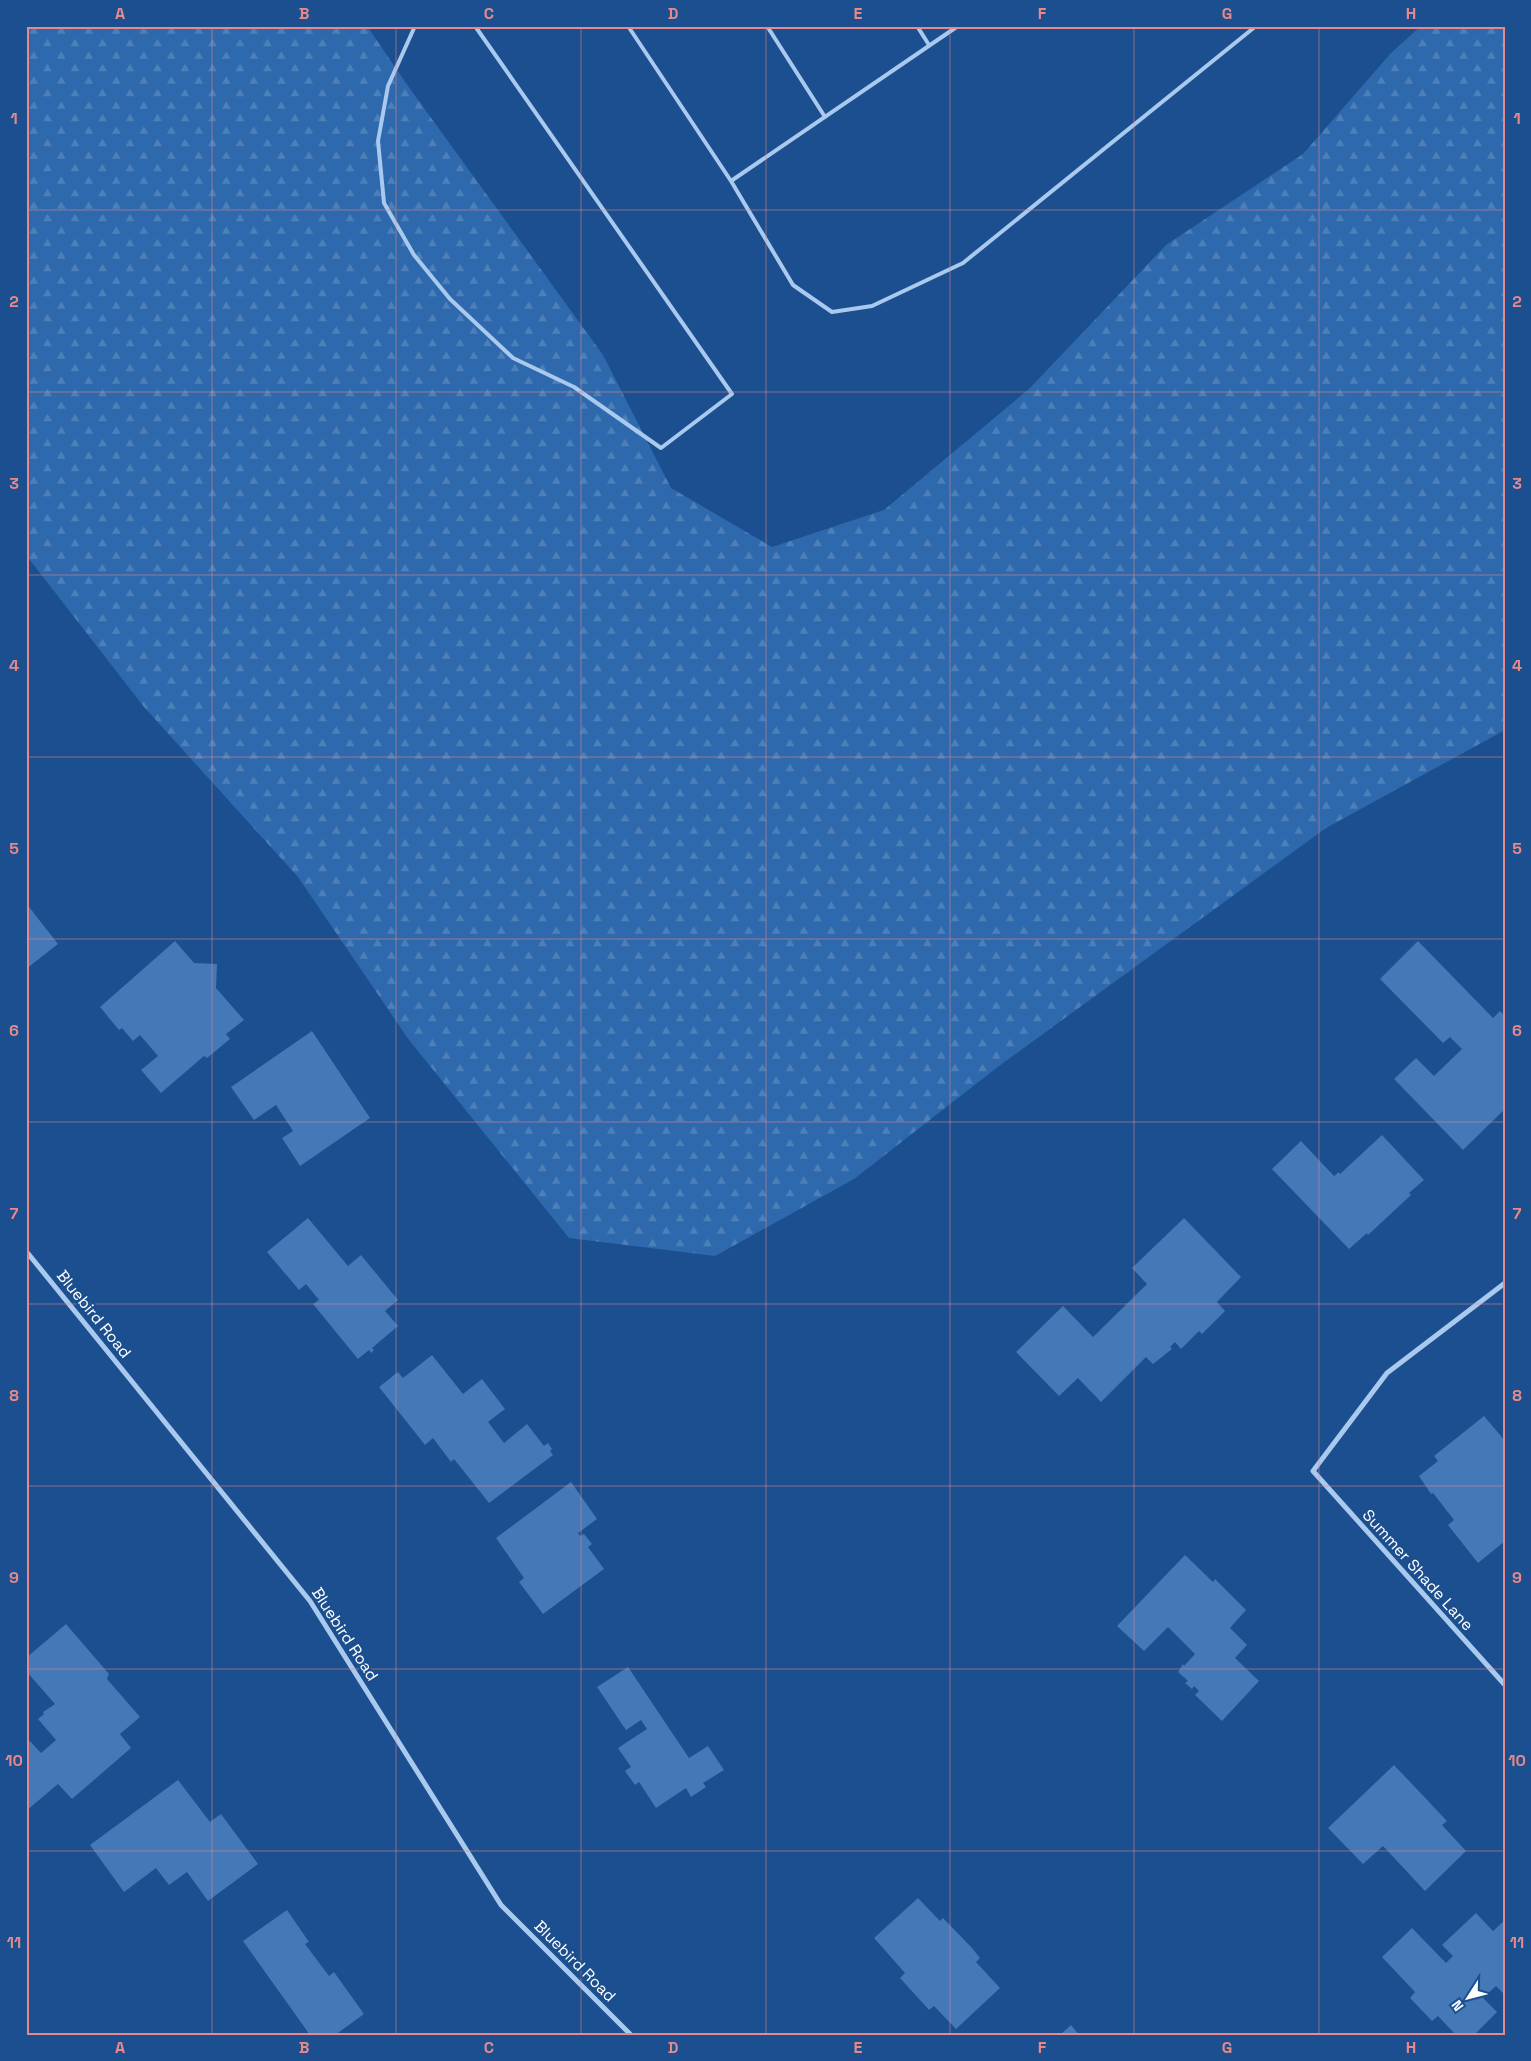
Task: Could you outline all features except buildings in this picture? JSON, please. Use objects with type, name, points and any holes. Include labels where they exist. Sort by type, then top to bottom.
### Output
[{"type":"street","name":"Bluebird Road","points":[[26,1251],[310,1601],[501,1905],[632,2035]]},
{"type":"street","name":"Summer Shade Lane","points":[[1505,1283],[1387,1374],[1313,1471],[1505,1685]]},
{"type":"lane","points":[[415,26],[388,86],[378,141],[384,203],[414,255],[450,299],[513,358],[574,387],[661,448],[732,394],[475,26]]},
{"type":"lane","points":[[628,26],[731,181],[793,285],[832,312],[872,306],[963,263],[1256,26]]},
{"type":"lane","points":[[767,26],[825,117]]},
{"type":"lane","points":[[917,26],[929,45]]},
{"type":"lane","points":[[731,181],[958,26]]},
{"type":"green space","points":[[26,26],[367,26],[408,86],[603,355],[671,488],[772,547],[884,510],[1029,389],[1166,245],[1303,154],[1391,53],[1421,26],[1505,26],[1505,730],[1326,828],[999,1066],[854,1179],[715,1256],[569,1238],[409,1040],[298,877],[144,707],[26,555]]}]
